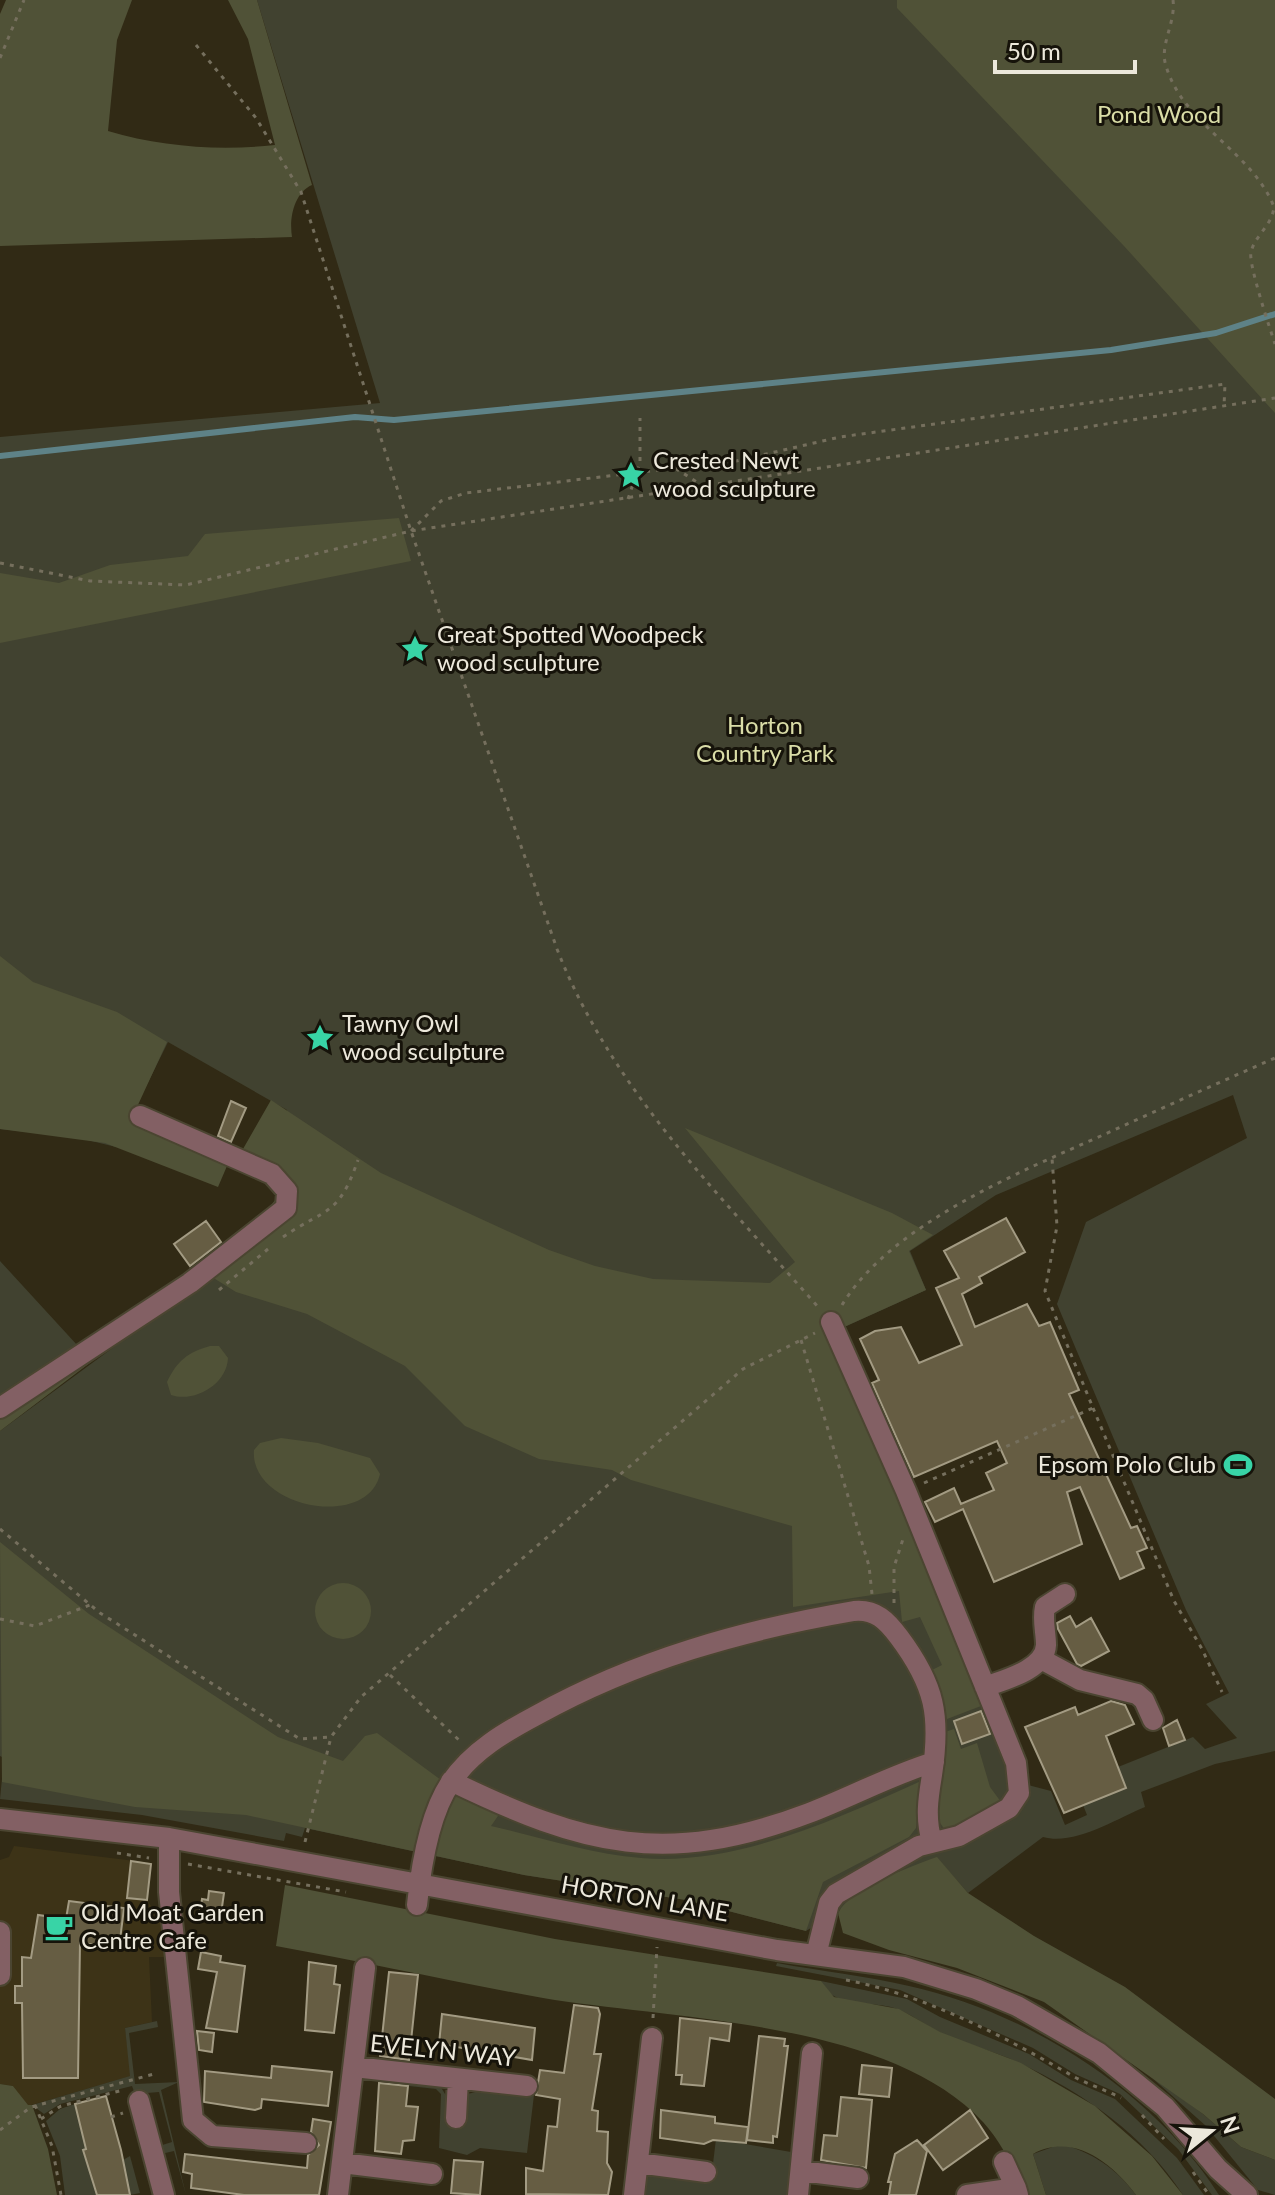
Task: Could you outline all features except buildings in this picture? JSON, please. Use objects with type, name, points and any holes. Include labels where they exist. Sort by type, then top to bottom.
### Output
[{"type":"street","points":[[0,1408],[190,1283],[286,1208],[287,1191],[272,1174],[140,1116]]},
{"type":"street","points":[[816,1955],[829,1903],[836,1894],[932,1842],[965,1834],[1009,1808],[1018,1797],[1016,1763],[906,1491],[831,1322]]},
{"type":"street","points":[[985,1687],[1019,1673],[1041,1659],[1046,1650],[1045,1607],[1065,1594]]},
{"type":"street","points":[[418,1894],[439,1804],[451,1781],[475,1755],[514,1727],[575,1694],[638,1667],[735,1635],[870,1611],[898,1634],[933,1695],[937,1725],[927,1818],[932,1842]]},
{"type":"street","points":[[1041,1659],[1080,1680],[1137,1694],[1144,1700],[1153,1720]]},
{"type":"street","points":[[451,1781],[500,1804],[592,1838],[652,1846],[709,1841],[756,1830],[807,1814],[934,1762]]},
{"type":"street","name":"HORTON LANE","points":[[0,1819],[169,1838],[418,1894],[904,1967],[976,1989],[1017,2006],[1099,2053],[1134,2078],[1165,2107],[1218,2169],[1247,2195]]},
{"type":"street","points":[[169,1838],[187,2086],[193,2120],[212,2136],[306,2143]]},
{"type":"street","points":[[0,1932],[0,1975]]},
{"type":"street","name":"EVELYN WAY","points":[[338,2195],[365,1968]]},
{"type":"street","points":[[634,2195],[652,2038]]},
{"type":"street","points":[[798,2195],[812,2053]]},
{"type":"street","name":"EVELYN WAY","points":[[354,2067],[527,2086]]},
{"type":"street","points":[[456,2118],[458,2079]]},
{"type":"street","points":[[139,2101],[164,2195]]},
{"type":"street","points":[[967,2195],[1017,2191],[1004,2162]]},
{"type":"street","points":[[342,2163],[432,2174]]},
{"type":"street","points":[[638,2163],[706,2172]]},
{"type":"street","name":"HORTON LANE","points":[[1218,2169],[1233,2195]]},
{"type":"street","points":[[801,2171],[858,2178]]},
{"type":"path","points":[[0,58],[24,0]]},
{"type":"path","points":[[1173,0],[1173,22],[1164,59],[1174,85],[1190,111],[1264,187],[1274,207],[1269,224],[1251,253],[1275,344]]},
{"type":"path","points":[[196,45],[256,118],[291,170],[308,212],[411,531],[557,949],[583,1010],[611,1059],[656,1123],[831,1322],[861,1278],[940,1216],[981,1190],[1275,1058]]},
{"type":"path","points":[[411,531],[432,509],[455,495],[639,470],[736,461],[840,437],[1225,384],[1224,406]]},
{"type":"path","points":[[0,563],[90,581],[186,585],[411,531],[707,488],[1275,398]]},
{"type":"path","points":[[628,499],[639,470],[640,418]]},
{"type":"path","points":[[675,468],[707,488]]},
{"type":"path","points":[[1052,1158],[1057,1231],[1045,1291],[1174,1601],[1208,1660],[1222,1692]]},
{"type":"path","points":[[283,1237],[333,1209],[349,1186],[358,1160]]},
{"type":"path","points":[[219,1290],[271,1246]]},
{"type":"path","points":[[304,1843],[331,1737],[361,1697],[743,1369],[801,1340],[869,1566],[872,1591],[870,1611]]},
{"type":"path","points":[[906,1491],[1093,1408]]},
{"type":"path","points":[[898,1634],[894,1567],[906,1530],[917,1519]]},
{"type":"path","points":[[0,1529],[90,1605],[300,1739],[331,1737]]},
{"type":"path","points":[[0,1619],[35,1626],[90,1605]]},
{"type":"path","points":[[390,1675],[475,1755]]},
{"type":"path","points":[[110,1852],[357,1894]]},
{"type":"path","points":[[652,2038],[657,1947]]},
{"type":"path","points":[[833,1978],[885,1988],[914,1999],[1030,2050],[1128,2102]]},
{"type":"path","points":[[0,2130],[35,2105],[154,2074]]},
{"type":"path","points":[[41,2119],[61,2106],[131,2088],[139,2101]]},
{"type":"path","points":[[35,2105],[54,2154],[61,2195]]},
{"type":"path","points":[[1136,2109],[1168,2143]]},
{"type":"path","points":[[1188,2166],[1209,2195]]},
{"type":"shaded area","points":[[14,1846],[151,1863],[147,1900],[167,1930],[167,1957],[149,1957],[152,2022],[125,2028],[131,2076],[28,2106],[13,2086],[0,2084],[0,1860],[9,1857]]},
{"type":"green space","points":[[6,0],[132,0],[117,40],[108,131],[170,144],[233,148],[275,145],[248,39],[228,0],[257,0],[312,185],[301,194],[294,207],[292,237],[0,246],[0,14]]},
{"type":"green space","name":"Horton Country Park","points":[[257,0],[1275,0],[1275,1751],[1215,1764],[1141,1792],[1145,1807],[1095,1830],[1068,1838],[1043,1837],[968,1893],[937,1858],[899,1872],[806,1931],[686,1900],[524,1875],[305,1828],[302,1837],[286,1833],[284,1841],[142,1815],[0,1799],[4,1758],[0,1756],[0,1431],[290,1217],[287,1110],[168,1042],[116,1147],[75,1137],[0,1129],[0,437],[380,403]],"holes":[[[1233,1095],[1247,1138],[1086,1222],[1057,1304],[1186,1610],[1229,1693],[1206,1704],[1237,1738],[1205,1749],[1193,1737],[1118,1767],[1126,1788],[1083,1805],[1087,1815],[1065,1825],[1051,1791],[1028,1785],[989,1703],[981,1705],[840,1329],[926,1290],[910,1251],[996,1195]]]},
{"type":"green space","name":"Pond Wood","points":[[897,0],[1275,0],[1275,413],[1124,246],[897,8]]},
{"type":"green space","points":[[399,518],[411,561],[0,643],[0,573],[59,583],[110,565],[188,556],[205,534]]},
{"type":"green space","points":[[0,956],[33,982],[117,1012],[167,1042],[131,1120],[227,1166],[218,1187],[105,1143],[0,1129]]},
{"type":"green space","points":[[271,1100],[381,1173],[549,1250],[595,1266],[653,1279],[770,1283],[795,1262],[685,1128],[892,1213],[933,1235],[909,1251],[926,1290],[844,1327],[981,1706],[947,1719],[930,1671],[942,1665],[920,1617],[902,1622],[899,1591],[793,1607],[792,1526],[631,1480],[612,1470],[539,1459],[465,1426],[405,1366],[307,1314],[236,1292],[212,1277],[276,1199],[277,1191],[239,1156]]},
{"type":"green space","points":[[0,1261],[78,1346],[0,1395]]},
{"type":"green space","points":[[78,1346],[91,1362],[0,1431],[0,1395]]},
{"type":"green space","points":[[219,1346],[228,1358],[222,1376],[199,1394],[171,1395],[167,1382],[175,1368],[189,1354]]},
{"type":"green space","points":[[281,1438],[318,1443],[370,1458],[380,1474],[371,1492],[354,1502],[333,1506],[310,1505],[288,1498],[270,1486],[257,1470],[254,1450],[260,1443]]},
{"type":"green space","points":[[0,1542],[89,1614],[278,1737],[343,1761],[365,1736],[377,1733],[456,1791],[500,1813],[491,1826],[603,1853],[677,1859],[713,1855],[785,1837],[921,1781],[916,1828],[909,1837],[823,1882],[806,1931],[686,1900],[524,1875],[246,1815],[135,1807],[2,1782]]},
{"type":"green space","points":[[343,1583],[363,1591],[371,1611],[363,1631],[343,1639],[323,1631],[315,1611],[323,1591]]},
{"type":"green space","points":[[954,1729],[961,1749],[977,1743],[990,1787],[1001,1802],[970,1827],[945,1830],[936,1817],[945,1732]]},
{"type":"green space","points":[[937,1857],[968,1893],[1034,1936],[1125,1987],[1275,2099],[1275,2160],[1241,2147],[1203,2114],[1044,2002],[957,1968],[889,1950],[843,1933],[838,1913],[855,1895],[882,1879]]},
{"type":"green space","points":[[285,1885],[555,1939],[821,1981],[834,1997],[899,2009],[940,2032],[1021,2063],[1095,2106],[1152,2156],[1183,2195],[1136,2195],[1103,2162],[1077,2149],[1063,2147],[1048,2148],[1033,2154],[1046,2195],[1025,2195],[990,2130],[942,2088],[892,2063],[836,2044],[714,2020],[543,1998],[276,1946]]},
{"type":"green space","points":[[777,1963],[909,1986],[999,2016],[1043,2037],[1085,2062],[1160,2123],[1192,2158],[1219,2195],[1212,2195],[1178,2149],[1120,2094],[1075,2074],[1033,2048],[900,1990],[776,1966]]},
{"type":"green space","points":[[821,1981],[907,1999],[940,2017],[1029,2054],[1071,2080],[1115,2099],[1177,2158],[1204,2195],[1183,2195],[1150,2153],[1131,2135],[1067,2088],[1009,2058],[939,2032],[893,2007],[834,1996]]},
{"type":"green space","points":[[157,2021],[158,2027],[129,2033],[135,2084],[179,2082],[161,2090],[186,2195],[174,2151],[161,2154],[159,2146],[172,2142],[159,2092],[135,2094],[132,2086],[60,2104],[44,2114],[32,2105],[130,2076],[125,2028]]},
{"type":"green space","points":[[1141,2068],[1241,2147],[1275,2160],[1275,2195],[1258,2190],[1206,2126]]},
{"type":"green space","points":[[410,2081],[439,2084],[448,2099],[487,2089],[534,2095],[527,2153],[480,2148],[467,2155],[439,2148],[441,2094],[436,2089],[409,2086]]},
{"type":"green space","points":[[0,2084],[13,2086],[28,2105],[32,2105],[48,2149],[57,2195],[0,2195]]},
{"type":"green space","points":[[75,2104],[86,2149],[83,2151],[97,2195],[65,2195],[60,2156],[46,2121],[60,2109]]},
{"type":"green space","points":[[716,2139],[791,2152],[790,2195],[642,2195],[649,2173],[711,2180]]},
{"type":"green space","points":[[1061,2144],[1103,2163],[1121,2177],[1136,2195],[1046,2195],[1033,2154]]},
{"type":"green space","points":[[130,2156],[140,2193],[130,2195],[123,2160]]},
{"type":"waterway","points":[[0,456],[355,417],[394,420],[1111,350],[1216,333],[1275,314]]},
{"type":"place","name":"Crested Newt wood sculpture","points":[[631,475]]},
{"type":"place","name":"Great Spotted Woodpeck wood sculpture","points":[[415,649]]},
{"type":"place","name":"Tawny Owl wood sculpture","points":[[320,1038]]},
{"type":"place","name":"Epsom Polo Club","points":[[1238,1465]]},
{"type":"place","name":"Old Moat Garden Centre Cafe","points":[[59,1927]]}]
